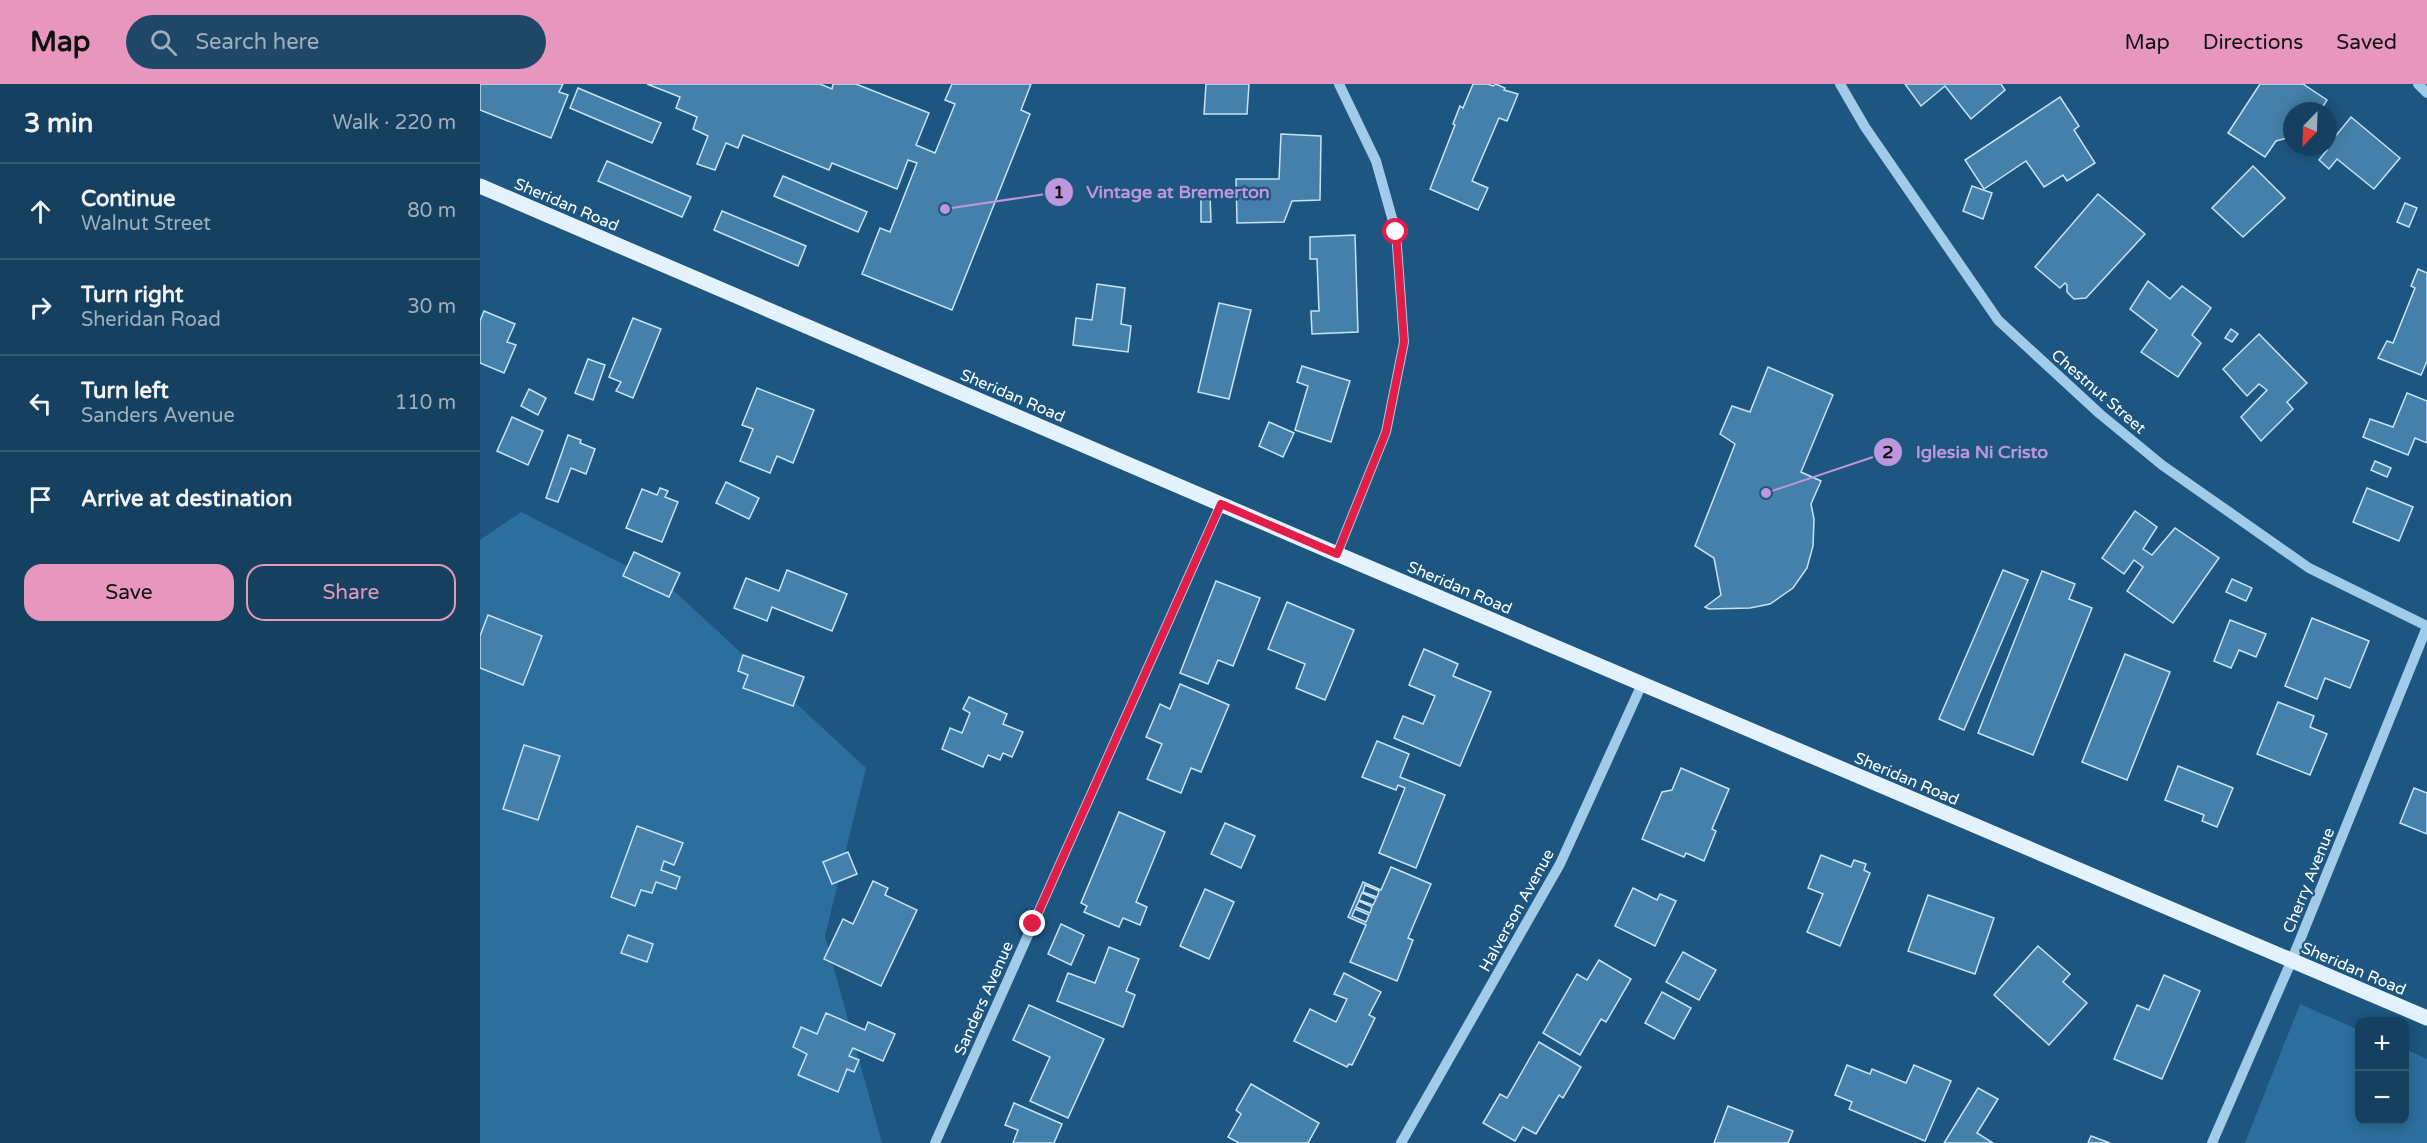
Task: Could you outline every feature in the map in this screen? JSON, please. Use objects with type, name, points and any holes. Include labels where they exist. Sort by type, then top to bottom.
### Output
[{"type":"main road","name":"Sheridan Road","points":[[480,186],[2291,962],[2427,1018]]},
{"type":"street","points":[[1337,554],[1386,432],[1404,342],[1396,232],[1376,161],[1339,84]]},
{"type":"street","name":"Chestnut Street","points":[[1840,84],[1864,127],[1998,320],[2100,414],[2162,465],[2309,568],[2427,627]]},
{"type":"street","points":[[2418,84],[2427,93]]},
{"type":"street","name":"Sanders Avenue","points":[[935,1143],[1221,504]]},
{"type":"street","name":"Cherry Avenue","points":[[2212,1143],[2291,962],[2427,627]]},
{"type":"street","name":"Halverson Avenue","points":[[1401,1143],[1560,864],[1642,684]]},
{"type":"shaded area","points":[[521,512],[672,589],[866,768],[825,936],[882,1143],[480,1143],[480,540]]},
{"type":"shaded area","points":[[2300,1004],[2355,1028],[2355,1125],[2409,1125],[2409,1051],[2427,1059],[2427,1143],[2245,1143]]},
{"type":"building","points":[[480,84],[563,84],[559,92],[568,95],[551,138],[480,110]]},
{"type":"building","points":[[647,84],[820,84],[832,89],[833,84],[856,84],[929,113],[916,145],[935,153],[955,104],[945,100],[952,84],[1031,84],[1021,110],[1030,114],[952,310],[862,274],[880,228],[890,232],[917,163],[908,160],[897,189],[832,163],[829,170],[743,135],[738,148],[726,143],[715,170],[697,164],[708,136],[693,129],[697,117],[676,108],[680,97]]},
{"type":"building","points":[[1206,84],[1249,84],[1247,114],[1204,114]]},
{"type":"building","points":[[1473,84],[1493,86],[1496,84],[1505,88],[1504,90],[1518,94],[1507,121],[1499,118],[1472,181],[1488,188],[1478,210],[1430,189],[1460,106],[1463,108]]},
{"type":"building","points":[[1905,84],[2001,84],[2005,90],[1971,119],[1945,86],[1921,106]]},
{"type":"building","points":[[2260,84],[2303,84],[2327,100],[2326,102],[2283,102],[2283,139],[2276,141],[2265,157],[2228,133]]},
{"type":"building","points":[[578,88],[661,123],[652,143],[570,108]]},
{"type":"building","points":[[2060,97],[2079,126],[2074,130],[2095,163],[2067,181],[2063,175],[2044,187],[2026,161],[1984,189],[1965,160]]},
{"type":"building","points":[[2351,117],[2400,158],[2374,189],[2337,159],[2329,169],[2319,160],[2322,156],[2337,156],[2337,134]]},
{"type":"building","points":[[1281,134],[1321,136],[1320,200],[1292,201],[1284,222],[1237,223],[1236,179],[1279,179]]},
{"type":"building","points":[[607,161],[691,197],[682,217],[598,181]]},
{"type":"building","points":[[2253,166],[2285,198],[2243,237],[2212,208]]},
{"type":"building","points":[[783,176],[867,212],[858,232],[774,196]]},
{"type":"building","points":[[1972,186],[1992,193],[1983,219],[1963,211]]},
{"type":"building","points":[[2098,194],[2145,234],[2086,298],[2074,299],[2067,292],[2065,283],[2060,288],[2035,267]]},
{"type":"building","points":[[1201,195],[1210,195],[1211,222],[1201,222]]},
{"type":"building","points":[[2405,203],[2417,208],[2409,227],[2397,222]]},
{"type":"building","points":[[722,211],[806,246],[798,266],[714,230]]},
{"type":"building","points":[[1355,235],[1358,332],[1312,334],[1311,311],[1319,311],[1317,259],[1310,259],[1310,237]]},
{"type":"building","points":[[2418,269],[2427,273],[2427,361],[2421,375],[2378,358],[2387,341],[2393,343],[2415,288],[2411,286]]},
{"type":"building","points":[[2148,281],[2170,299],[2182,286],[2211,308],[2192,335],[2201,343],[2178,377],[2141,352],[2157,330],[2130,309]]},
{"type":"building","points":[[1097,284],[1125,288],[1121,324],[1131,326],[1128,352],[1073,345],[1076,318],[1092,320]]},
{"type":"building","points":[[1219,303],[1251,310],[1229,399],[1198,392]]},
{"type":"building","points":[[484,311],[515,324],[507,342],[516,345],[504,373],[480,363],[480,321]]},
{"type":"building","points":[[633,318],[661,329],[633,398],[616,391],[621,382],[609,377]]},
{"type":"building","points":[[2231,329],[2238,334],[2232,342],[2225,338]]},
{"type":"building","points":[[2259,334],[2307,383],[2287,402],[2293,409],[2261,441],[2241,417],[2267,390],[2259,384],[2247,396],[2223,369]]},
{"type":"building","points":[[588,359],[605,365],[593,400],[575,393]]},
{"type":"building","points":[[1302,366],[1350,381],[1331,442],[1295,430],[1308,386],[1297,382]]},
{"type":"building","points":[[1768,367],[1833,395],[1801,472],[1821,481],[1811,504],[1814,519],[1813,546],[1807,568],[1793,588],[1770,604],[1750,608],[1709,609],[1705,607],[1721,595],[1714,558],[1695,546],[1735,444],[1720,434],[1732,406],[1750,412]]},
{"type":"building","points":[[757,388],[814,410],[793,463],[777,456],[770,473],[740,461],[753,429],[742,425]]},
{"type":"building","points":[[529,389],[546,398],[538,415],[521,406]]},
{"type":"building","points":[[2407,393],[2427,401],[2427,443],[2415,438],[2408,455],[2363,437],[2370,419],[2393,427]]},
{"type":"building","points":[[512,417],[543,431],[528,465],[497,451]]},
{"type":"building","points":[[1269,422],[1294,433],[1283,457],[1259,446]]},
{"type":"building","points":[[568,435],[595,449],[586,474],[571,468],[558,502],[546,498]]},
{"type":"building","points":[[2375,461],[2391,468],[2387,477],[2371,470]]},
{"type":"building","points":[[726,482],[759,498],[749,519],[716,503]]},
{"type":"building","points":[[660,488],[668,491],[665,497],[678,502],[662,542],[626,528],[642,489],[657,495]]},
{"type":"building","points":[[2367,488],[2413,507],[2399,541],[2353,522]]},
{"type":"building","points":[[2135,511],[2157,527],[2143,549],[2152,555],[2175,528],[2219,558],[2173,623],[2127,591],[2143,567],[2134,560],[2124,574],[2102,558]]},
{"type":"building","points":[[634,552],[680,573],[669,597],[623,576]]},
{"type":"building","points":[[787,570],[847,594],[832,631],[772,607],[767,621],[734,608],[746,578],[779,591]]},
{"type":"building","points":[[2003,570],[2028,580],[1964,730],[1939,719]]},
{"type":"building","points":[[2042,571],[2075,584],[2069,599],[2092,608],[2033,755],[1978,733]]},
{"type":"building","points":[[2232,579],[2252,588],[2246,601],[2226,592]]},
{"type":"building","points":[[1216,581],[1260,598],[1233,666],[1218,660],[1208,684],[1180,673]]},
{"type":"building","points":[[1287,602],[1354,630],[1325,700],[1296,688],[1305,664],[1268,649]]},
{"type":"building","points":[[488,615],[542,636],[523,685],[480,668],[480,636]]},
{"type":"building","points":[[2312,618],[2369,641],[2350,688],[2325,678],[2317,699],[2285,686]]},
{"type":"building","points":[[2230,620],[2266,634],[2256,657],[2239,650],[2231,668],[2214,661]]},
{"type":"building","points":[[1424,649],[1458,664],[1453,676],[1491,692],[1460,766],[1394,738],[1403,716],[1423,724],[1435,696],[1409,685]]},
{"type":"building","points":[[2125,654],[2170,672],[2127,780],[2082,762]]},
{"type":"building","points":[[743,655],[804,677],[793,706],[743,688],[748,675],[738,671]]},
{"type":"building","points":[[1180,684],[1229,705],[1201,772],[1191,768],[1181,793],[1147,779],[1162,744],[1146,737],[1160,704],[1170,709]]},
{"type":"building","points":[[969,697],[1007,714],[1003,724],[1023,732],[1012,757],[1003,753],[1000,760],[988,755],[983,767],[942,749],[950,728],[962,733],[970,713],[963,709]]},
{"type":"building","points":[[2278,702],[2314,716],[2310,727],[2327,734],[2310,775],[2257,754]]},
{"type":"building","points":[[1377,741],[1409,754],[1400,777],[1445,795],[1416,868],[1379,853],[1405,788],[1398,785],[1396,790],[1362,777]]},
{"type":"building","points":[[524,745],[560,756],[538,820],[503,809]]},
{"type":"building","points":[[2178,766],[2233,788],[2217,827],[2202,821],[2204,815],[2165,800]]},
{"type":"building","points":[[1681,768],[1729,789],[1712,829],[1716,831],[1704,861],[1686,853],[1684,857],[1642,839],[1662,792],[1672,790]]},
{"type":"building","points":[[2414,788],[2427,793],[2427,834],[2400,823]]},
{"type":"building","points":[[1119,812],[1165,832],[1136,902],[1147,907],[1140,925],[1123,918],[1119,927],[1084,912],[1087,906],[1081,903]]},
{"type":"building","points":[[1225,823],[1255,836],[1241,868],[1211,854]]},
{"type":"building","points":[[637,826],[683,843],[674,865],[664,861],[661,870],[680,877],[676,889],[656,882],[652,893],[641,890],[635,906],[611,897]]},
{"type":"building","points":[[848,852],[857,874],[832,884],[823,862]]},
{"type":"building","points":[[1821,855],[1851,867],[1854,860],[1866,864],[1864,870],[1870,873],[1840,946],[1807,932],[1823,894],[1808,888]]},
{"type":"building","points":[[1391,867],[1431,884],[1408,938],[1413,940],[1397,981],[1350,962],[1366,925],[1348,917],[1363,882],[1381,890]],"holes":[[[1365,885],[1379,891],[1377,897],[1363,892]],[[1362,893],[1376,899],[1373,905],[1359,900]],[[1359,901],[1372,907],[1370,913],[1356,907]],[[1355,909],[1369,915],[1366,922],[1352,916]]]},
{"type":"building","points":[[873,881],[888,888],[885,895],[917,910],[881,986],[824,959],[843,919],[853,924]]},
{"type":"building","points":[[1633,888],[1657,900],[1660,894],[1676,901],[1655,946],[1615,926]]},
{"type":"building","points":[[1205,889],[1234,902],[1209,959],[1180,946]]},
{"type":"building","points":[[1928,895],[1994,918],[1975,974],[1908,951]]},
{"type":"building","points":[[1061,924],[1084,935],[1071,965],[1048,954]]},
{"type":"building","points":[[628,935],[653,944],[647,962],[621,953]]},
{"type":"building","points":[[2038,946],[2070,974],[2063,982],[2087,1003],[2049,1045],[1994,995]]},
{"type":"building","points":[[1109,947],[1139,959],[1126,991],[1135,995],[1123,1027],[1057,1001],[1068,973],[1095,983]]},
{"type":"building","points":[[1683,952],[1716,970],[1699,1000],[1666,982]]},
{"type":"building","points":[[1599,960],[1631,979],[1606,1022],[1601,1019],[1580,1055],[1543,1033],[1577,974],[1587,980]]},
{"type":"building","points":[[1344,973],[1381,992],[1369,1015],[1375,1018],[1352,1065],[1349,1064],[1347,1067],[1294,1041],[1310,1009],[1336,1022],[1347,999],[1334,994]]},
{"type":"building","points":[[2164,975],[2200,991],[2162,1079],[2114,1059],[2137,1005],[2149,1010]]},
{"type":"building","points":[[1662,992],[1691,1008],[1674,1039],[1645,1023]]},
{"type":"building","points":[[1029,1005],[1104,1039],[1068,1118],[1030,1101],[1050,1057],[1013,1040]]},
{"type":"building","points":[[826,1013],[865,1030],[868,1022],[895,1034],[883,1061],[853,1048],[849,1056],[859,1060],[854,1072],[847,1069],[838,1092],[798,1075],[807,1054],[793,1047],[801,1027],[817,1034]]},
{"type":"building","points":[[1539,1042],[1581,1067],[1563,1098],[1559,1095],[1536,1134],[1523,1127],[1515,1141],[1483,1123],[1500,1094],[1507,1098]]},
{"type":"building","points":[[1847,1065],[1870,1074],[1872,1069],[1906,1083],[1914,1065],[1951,1081],[1925,1141],[1849,1109],[1852,1102],[1835,1095]]},
{"type":"building","points":[[1251,1084],[1319,1123],[1308,1143],[1239,1143],[1228,1137],[1241,1114],[1236,1110]]},
{"type":"building","points":[[1978,1088],[1998,1099],[1977,1133],[1993,1143],[1944,1143]]},
{"type":"building","points":[[1014,1103],[1062,1124],[1054,1143],[1013,1143],[1018,1130],[1005,1125]]},
{"type":"building","points":[[1728,1106],[1793,1131],[1788,1143],[1714,1143]]},
{"type":"building","points":[[2091,1136],[2110,1143],[2088,1143]]},
{"type":"place","name":"Vintage at Bremerton","points":[[945,209]]},
{"type":"place","name":"Iglesia Ni Cristo","points":[[1766,493]]},
{"type":"route","points":[[1033,924],[1221,504],[1337,554],[1386,432],[1404,342],[1396,232]]}]
